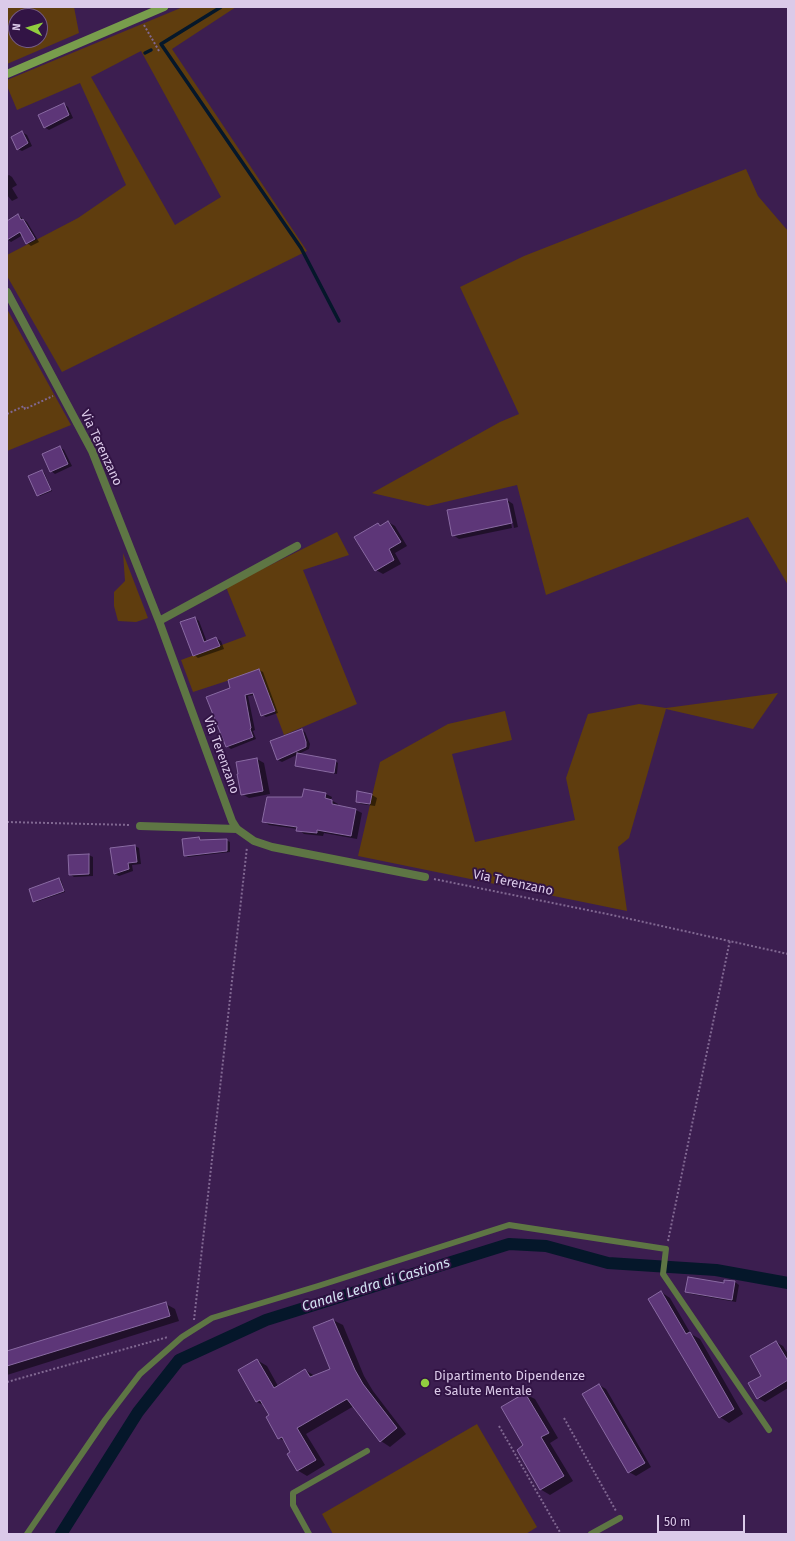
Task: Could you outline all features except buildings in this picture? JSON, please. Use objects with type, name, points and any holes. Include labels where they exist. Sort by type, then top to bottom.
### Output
[{"type":"main road","points":[[7,74],[164,7]]},
{"type":"street","name":"Via Terenzano","points":[[7,292],[92,450],[159,621],[232,821],[237,829],[258,843],[272,847],[425,877]]},
{"type":"street","points":[[159,621],[297,546]]},
{"type":"street","points":[[140,826],[237,829]]},
{"type":"lane","points":[[27,1534],[105,1420],[140,1374],[192,1330],[212,1318],[509,1225],[666,1249],[663,1274],[769,1430]]},
{"type":"lane","points":[[309,1534],[293,1505],[293,1493],[367,1451]]},
{"type":"lane","points":[[592,1534],[620,1518]]},
{"type":"path","points":[[139,18],[159,50]]},
{"type":"path","points":[[7,414],[24,406],[25,409],[61,392]]},
{"type":"path","points":[[7,822],[140,826]]},
{"type":"path","points":[[192,1330],[247,853],[247,837]]},
{"type":"path","name":"Via Terenzano","points":[[425,877],[730,940],[788,954]]},
{"type":"path","points":[[666,1249],[730,940]]},
{"type":"path","points":[[7,1382],[170,1336]]},
{"type":"path","points":[[564,1418],[620,1518]]},
{"type":"path","points":[[498,1426],[561,1534]]},
{"type":"shaded area","points":[[7,7],[74,7],[79,33],[48,46],[48,8],[8,8],[8,48],[44,48],[7,64]]},
{"type":"shaded area","points":[[183,7],[236,7],[172,49],[307,251],[62,372],[7,276],[7,255],[78,218],[126,185],[80,83],[17,110],[7,86],[7,80]],"holes":[[[141,51],[221,197],[175,225],[91,77]]]},
{"type":"shaded area","points":[[746,169],[758,196],[788,231],[788,585],[748,517],[546,595],[517,485],[428,506],[372,493],[500,422],[519,414],[460,287],[524,256]]},
{"type":"shaded area","points":[[7,309],[71,425],[7,451]]},
{"type":"shaded area","points":[[337,532],[349,555],[303,570],[357,704],[284,735],[275,711],[239,677],[193,692],[181,660],[246,636],[226,587]]},
{"type":"shaded area","points":[[123,553],[148,618],[136,622],[118,621],[114,606],[114,592],[125,581]]},
{"type":"shaded area","points":[[778,693],[753,729],[666,709],[629,838],[618,847],[627,911],[358,856],[380,762],[448,724],[505,711],[512,740],[452,754],[475,842],[575,820],[566,778],[588,714],[639,704],[666,708]]},
{"type":"shaded area","points":[[477,1424],[537,1527],[526,1534],[333,1534],[322,1514]]},
{"type":"waterway","points":[[221,7],[161,44],[301,248],[339,321]]},
{"type":"waterway","points":[[145,53],[151,50]]},
{"type":"waterway","name":"Canale Ledra di Castions","points":[[61,1534],[138,1412],[179,1360],[266,1320],[509,1244],[546,1246],[608,1263],[716,1270],[788,1283]]},
{"type":"place","name":"Dipartimento Dipendenze e Salute Mentale","points":[[425,1383]]}]
